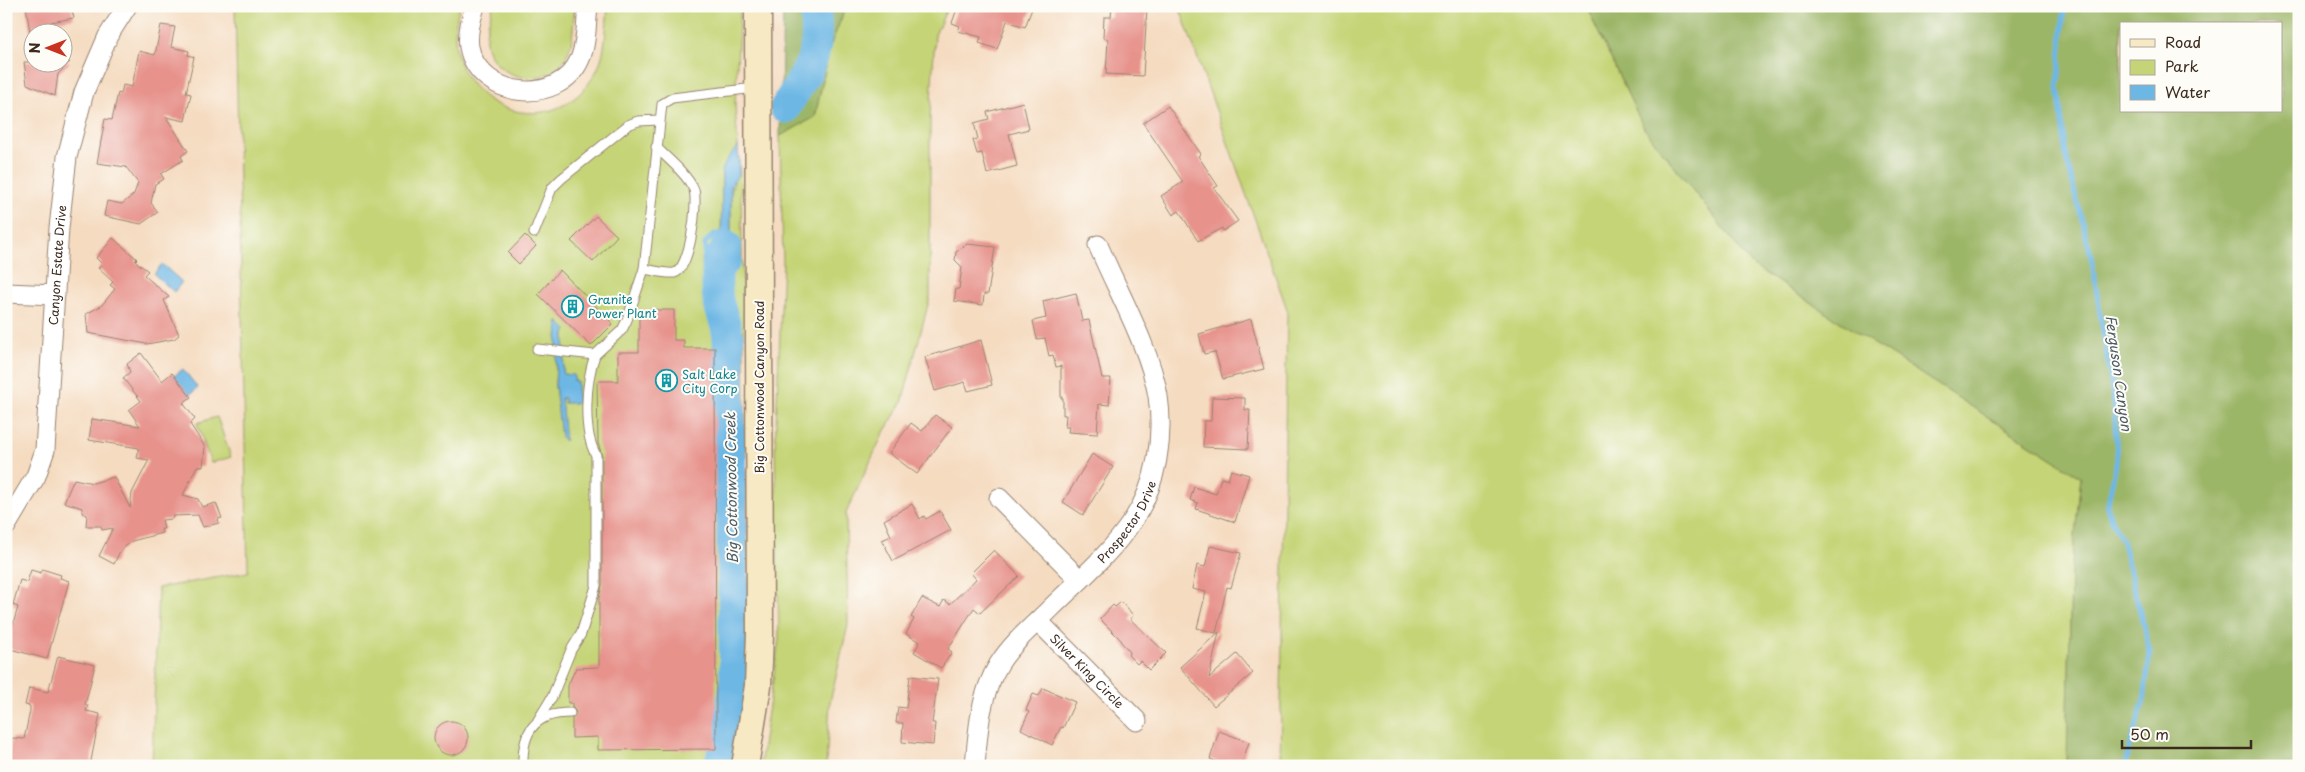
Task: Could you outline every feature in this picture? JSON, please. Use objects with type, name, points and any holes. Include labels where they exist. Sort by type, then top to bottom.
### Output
[{"type":"main road","name":"Big Cottonwood Canyon Road","points":[[745,766],[758,686],[760,634],[758,6]]},
{"type":"street","name":"Canyon Estate Drive","points":[[6,526],[36,476],[45,450],[59,228],[67,157],[84,92],[108,36],[127,6]]},
{"type":"street","points":[[475,6],[468,33],[473,58],[480,70],[489,79],[509,89],[523,91],[548,88],[565,79],[574,69],[583,49],[588,6]]},
{"type":"street","name":"Prospector Drive","points":[[975,766],[979,716],[987,689],[1000,664],[1017,641],[1080,580],[1134,520],[1148,492],[1156,462],[1160,431],[1158,396],[1149,362],[1098,245]]},
{"type":"street","points":[[6,293],[55,295]]},
{"type":"street","points":[[1000,498],[1080,580]]},
{"type":"street","name":"Silver King Circle","points":[[1038,621],[1137,721]]},
{"type":"lane","points":[[523,766],[527,737],[552,697],[571,650],[581,634],[596,586],[596,455],[590,438],[588,382],[595,355],[622,330],[627,320],[644,269],[662,104],[672,98],[758,88]]},
{"type":"lane","points":[[534,233],[552,188],[561,179],[628,125],[638,121],[659,120]]},
{"type":"lane","points":[[644,269],[674,273],[681,269],[686,261],[696,204],[694,190],[687,179],[656,147]]},
{"type":"lane","points":[[536,349],[595,355]]},
{"type":"lane","points":[[538,720],[553,713],[570,713]]},
{"type":"green space","points":[[235,6],[460,6],[455,40],[462,69],[478,91],[501,106],[527,113],[553,110],[577,96],[597,70],[605,39],[608,6],[740,6],[735,106],[741,186],[749,606],[738,752],[735,766],[152,766],[158,588],[248,572]],"holes":[[[722,171],[735,179],[731,193],[731,280],[710,281],[721,247]],[[558,322],[567,330],[565,333],[563,375],[574,381],[578,402],[564,403],[564,398],[561,398],[564,440],[555,386]]]},
{"type":"green space","points":[[493,6],[575,6],[571,44],[567,55],[559,66],[549,73],[537,77],[513,74],[502,68],[493,59],[486,42],[486,32]]},
{"type":"green space","points":[[783,6],[846,6],[830,47],[815,117],[780,136]]},
{"type":"green space","points":[[846,6],[948,6],[935,35],[930,116],[930,297],[902,403],[884,432],[846,513],[848,625],[830,702],[826,766],[760,766],[779,639],[775,448],[783,262],[780,136],[815,117],[830,47]]},
{"type":"green space","points":[[1179,6],[1586,6],[1644,128],[1752,265],[2081,477],[2071,575],[2067,766],[1280,766],[1287,309]]},
{"type":"green space","points":[[1586,6],[2299,6],[2299,766],[2067,766],[2071,575],[2081,477],[1752,265],[1644,128]]},
{"type":"green space","points":[[217,417],[231,457],[211,463],[197,423]]},
{"type":"water","points":[[738,146],[739,174],[731,185],[731,280],[710,281],[710,271],[715,271],[714,247],[721,247],[722,171],[727,159]]},
{"type":"water","points":[[162,264],[182,282],[174,292],[154,274]]},
{"type":"water","points":[[558,321],[567,330],[565,333],[563,374],[574,375],[574,381],[577,381],[578,403],[564,403],[564,398],[561,398],[565,441],[561,437],[555,386]]},
{"type":"water","points":[[183,369],[198,388],[189,395],[174,376]]},
{"type":"building","points":[[26,6],[71,6],[74,18],[51,22],[28,22]]},
{"type":"building","points":[[958,6],[977,10],[979,6],[1033,6],[1025,27],[1007,21],[997,49],[979,43],[981,37],[958,31],[960,26],[952,23]]},
{"type":"building","points":[[1112,6],[1147,8],[1143,76],[1106,74],[1108,39],[1103,38],[1104,17],[1111,17]]},
{"type":"building","points":[[161,25],[175,27],[171,47],[189,51],[188,55],[194,57],[186,93],[191,94],[185,121],[166,117],[188,151],[181,156],[183,160],[161,174],[164,179],[155,184],[151,203],[158,212],[141,224],[104,216],[107,201],[122,204],[134,194],[138,183],[126,167],[97,163],[105,119],[112,120],[118,93],[121,94],[123,85],[132,87],[139,51],[155,55]]},
{"type":"building","points":[[25,72],[60,72],[58,74],[55,96],[27,84]]},
{"type":"building","points":[[1023,102],[1029,129],[1009,134],[1017,166],[987,174],[982,153],[977,154],[973,140],[978,139],[974,123],[989,119],[987,112]]},
{"type":"building","points":[[1168,106],[1201,154],[1198,156],[1218,186],[1214,188],[1238,221],[1223,231],[1222,228],[1198,241],[1179,211],[1173,215],[1161,196],[1183,182],[1143,123]]},
{"type":"building","points":[[596,216],[617,236],[593,262],[571,241]]},
{"type":"building","points":[[525,235],[536,246],[519,264],[508,253]]},
{"type":"building","points":[[113,238],[137,259],[135,261],[148,271],[144,275],[169,297],[164,300],[179,335],[174,339],[147,344],[88,333],[86,314],[101,306],[115,289],[110,285],[113,282],[98,268],[102,264],[96,258]]},
{"type":"building","points":[[967,244],[995,247],[988,294],[984,294],[983,305],[954,301],[956,289],[959,289],[962,267],[955,260],[956,252]]},
{"type":"building","name":"Granite Power Plant","points":[[560,270],[613,324],[591,346],[538,294]]},
{"type":"building","points":[[1076,293],[1082,321],[1089,320],[1102,378],[1111,378],[1109,405],[1099,404],[1097,434],[1068,432],[1069,427],[1065,427],[1066,415],[1063,415],[1063,398],[1061,398],[1061,366],[1056,367],[1053,355],[1049,356],[1045,338],[1037,339],[1033,321],[1046,318],[1043,301]]},
{"type":"building","points":[[639,310],[674,310],[674,340],[684,340],[684,348],[715,348],[716,749],[598,750],[598,737],[572,738],[572,719],[576,712],[572,707],[572,703],[568,703],[568,685],[576,668],[599,667],[599,598],[602,586],[602,455],[598,443],[597,381],[618,381],[618,352],[639,352]]},
{"type":"building","points":[[1251,319],[1264,369],[1223,379],[1215,352],[1204,354],[1199,334]]},
{"type":"building","points":[[981,340],[992,385],[968,391],[965,382],[935,391],[925,357]]},
{"type":"building","points":[[141,353],[162,381],[172,373],[191,397],[183,403],[195,419],[190,424],[205,447],[203,467],[197,466],[183,495],[198,499],[202,507],[216,503],[222,518],[218,519],[219,523],[203,527],[198,515],[173,516],[172,519],[162,520],[164,529],[161,529],[162,533],[132,541],[120,551],[114,564],[99,556],[113,528],[102,530],[101,526],[86,526],[87,515],[82,513],[82,508],[64,502],[74,479],[93,483],[114,477],[130,508],[132,493],[149,460],[137,458],[139,448],[89,440],[92,419],[140,426],[129,410],[141,401],[123,378],[130,372],[127,364]]},
{"type":"building","points":[[1212,397],[1245,398],[1245,410],[1250,410],[1248,449],[1203,447],[1204,421],[1211,421]]},
{"type":"building","points":[[935,415],[952,427],[917,474],[889,453],[911,423],[922,431]]},
{"type":"building","points":[[1092,454],[1113,467],[1083,515],[1063,502]]},
{"type":"building","points":[[1231,470],[1249,475],[1235,522],[1196,509],[1198,503],[1190,500],[1194,487],[1216,494],[1221,478],[1228,480]]},
{"type":"building","points":[[912,504],[920,519],[924,516],[926,519],[940,511],[951,530],[893,561],[882,540],[891,536],[884,520]]},
{"type":"building","points":[[1210,546],[1241,553],[1231,588],[1227,587],[1216,633],[1197,628],[1206,592],[1192,589],[1197,565],[1205,567]]},
{"type":"building","points":[[994,550],[1019,576],[980,613],[974,608],[948,649],[952,652],[941,668],[914,652],[920,642],[906,634],[914,619],[911,617],[922,598],[940,607],[944,600],[950,604],[976,579],[971,573]]},
{"type":"building","points":[[42,569],[61,575],[60,578],[69,581],[47,659],[10,649],[10,646],[7,645],[18,607],[13,605],[20,580],[27,582],[31,570],[41,573]]},
{"type":"building","points":[[1121,602],[1133,615],[1130,619],[1166,653],[1149,670],[1140,661],[1137,664],[1128,655],[1130,652],[1122,641],[1100,619],[1113,605],[1115,607]]},
{"type":"building","points":[[1219,632],[1209,678],[1237,654],[1253,673],[1214,706],[1180,667]]},
{"type":"building","points":[[58,656],[95,665],[85,705],[88,705],[86,711],[100,714],[90,766],[6,766],[12,738],[24,739],[30,711],[30,706],[25,705],[29,688],[48,692]]},
{"type":"building","points":[[910,676],[938,679],[932,723],[935,723],[933,745],[902,742],[903,723],[896,723],[898,707],[906,708]]},
{"type":"building","points":[[1043,688],[1075,702],[1063,728],[1061,727],[1052,745],[1021,729],[1029,712],[1026,710],[1033,694],[1039,696]]},
{"type":"building","points":[[451,721],[463,726],[468,738],[463,750],[451,755],[439,750],[434,738],[439,726]]},
{"type":"building","points":[[1219,731],[1249,742],[1241,766],[1216,766],[1217,762],[1210,759]]},
{"type":"waterway","name":"Big Cottonwood Creek","points":[[785,108],[812,61],[816,38],[815,6]]},
{"type":"waterway","name":"Ferguson Canyon","points":[[2064,6],[2058,86],[2066,157],[2091,256],[2114,403],[2117,459],[2107,507],[2113,525],[2122,539],[2150,653],[2144,700],[2124,766]]},
{"type":"waterway","points":[[705,261],[705,243],[714,234],[725,234]]},
{"type":"waterway","name":"Big Cottonwood Creek","points":[[719,766],[728,730],[735,683],[728,338],[717,288],[717,260],[726,260],[726,246]]},
{"type":"waterway","points":[[717,260],[705,261],[706,281],[719,303]]},
{"type":"waterway","points":[[727,276],[728,338]]},
{"type":"place","name":"Granite Power Plant","points":[[572,306]]},
{"type":"place","name":"Salt Lake City Corp","points":[[666,381]]}]
